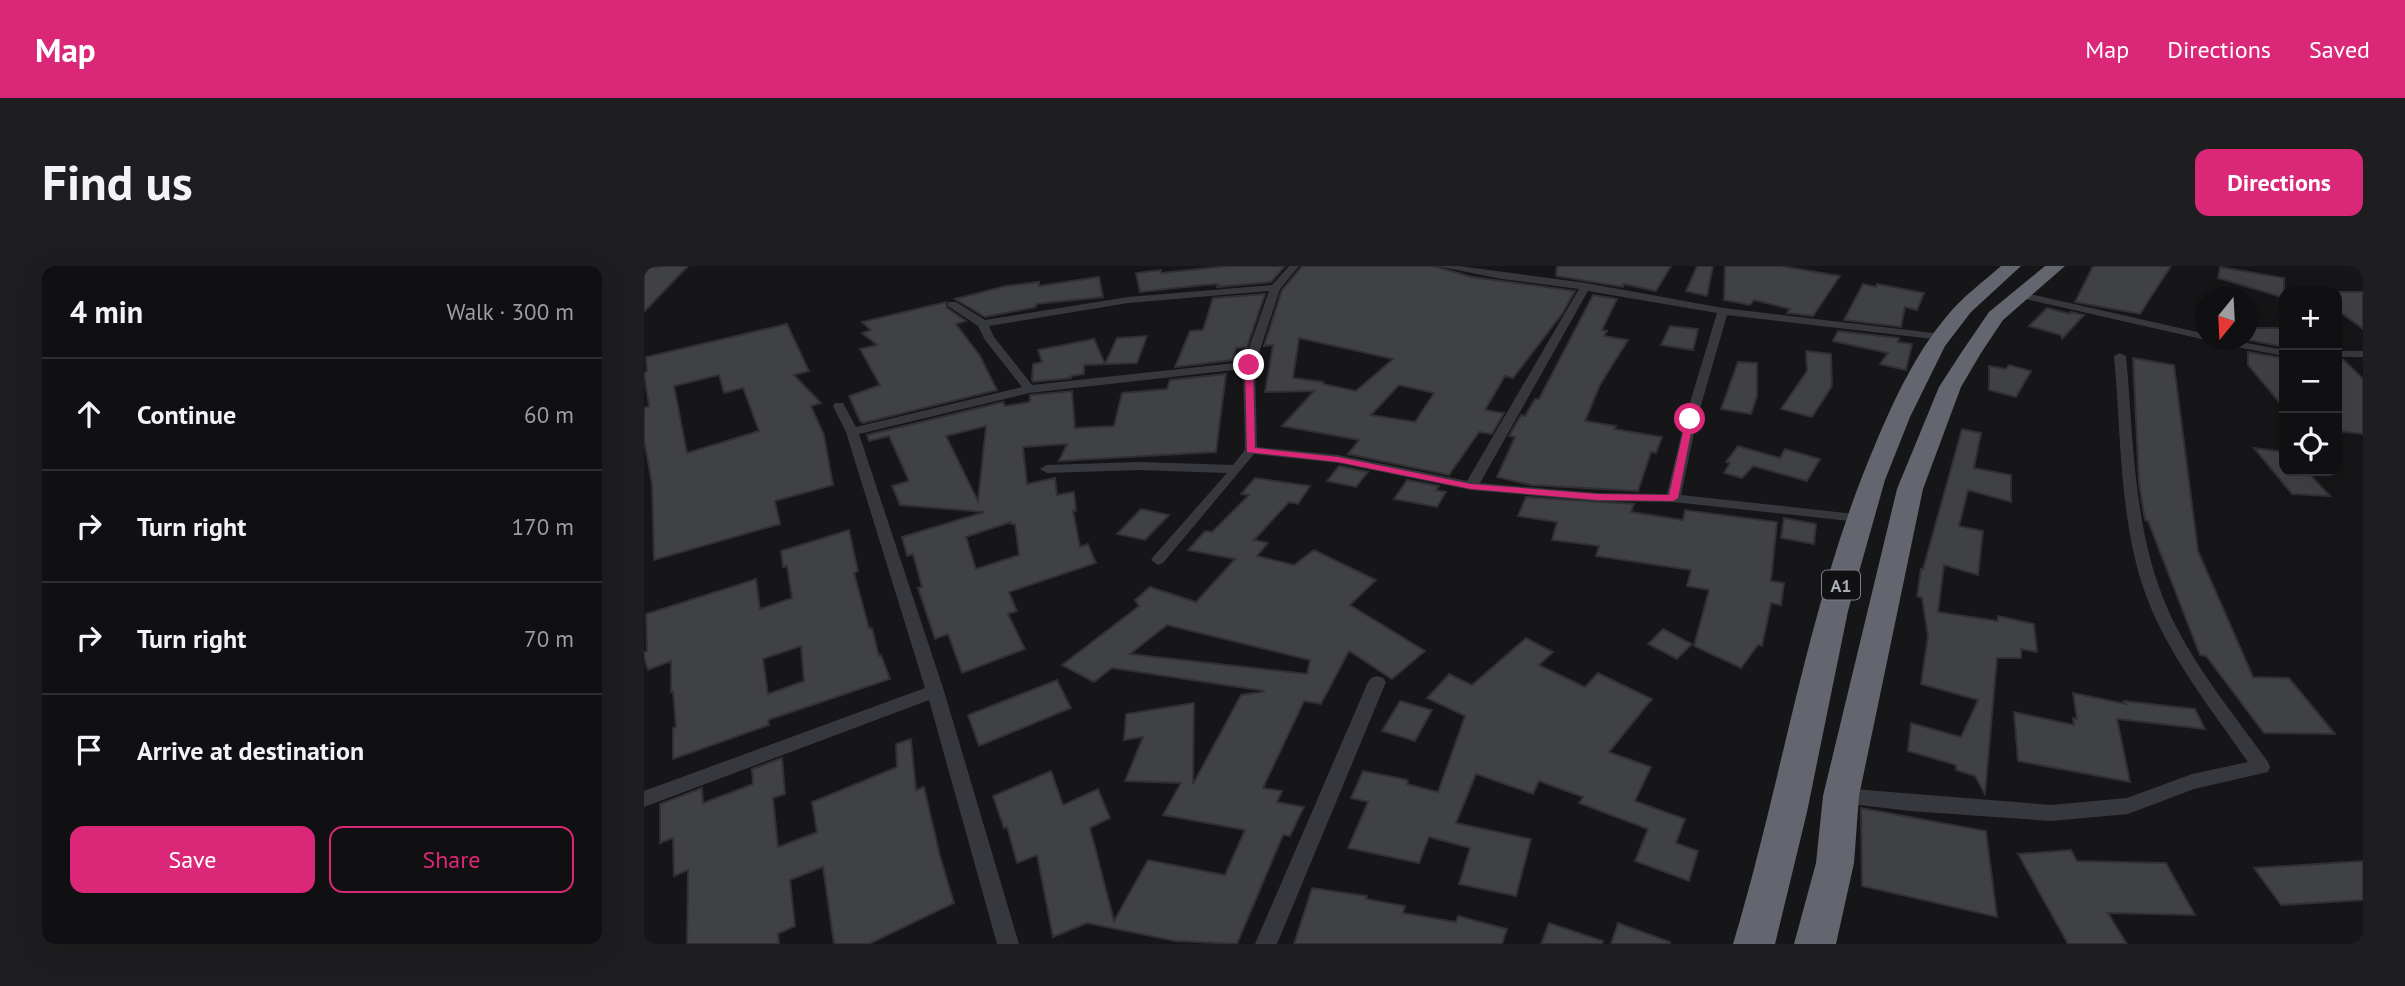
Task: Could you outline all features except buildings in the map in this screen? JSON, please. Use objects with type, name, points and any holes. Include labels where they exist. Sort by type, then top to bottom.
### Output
[{"type":"highway","name":"A1","points":[[1754,944],[1775,870],[1813,695],[1859,518],[1881,453],[1915,379],[1942,337],[1964,308],[2012,266]]},
{"type":"highway","name":"A1","points":[[1815,944],[1835,863],[1841,796],[1910,489],[1950,387],[1996,316],[2056,266]]},
{"type":"street","points":[[1158,560],[1251,450],[1249,365],[1275,288],[1294,266]]},
{"type":"street","points":[[1442,266],[1586,286],[1723,311],[1942,337]]},
{"type":"street","points":[[1471,486],[1586,286]]},
{"type":"street","points":[[983,324],[1136,297],[1219,289],[1275,288]]},
{"type":"street","points":[[2021,295],[2195,335]]},
{"type":"street","points":[[952,304],[983,324],[989,338],[1029,389]]},
{"type":"street","points":[[1673,498],[1690,419],[1723,311]]},
{"type":"street","points":[[2258,348],[2279,352]]},
{"type":"street","points":[[2342,354],[2363,354]]},
{"type":"street","points":[[1841,796],[2051,813],[2128,806],[2192,782],[2262,767],[2177,642],[2150,584],[2137,519],[2120,356]]},
{"type":"street","points":[[852,432],[1029,389],[1249,365]]},
{"type":"street","points":[[839,406],[852,432],[935,691],[1008,944]]},
{"type":"street","points":[[1251,450],[1338,459],[1471,486],[1597,497],[1673,498],[1859,518]]},
{"type":"street","points":[[1046,469],[1120,466],[1237,469]]},
{"type":"street","points":[[1266,944],[1377,682]]},
{"type":"street","points":[[644,799],[935,691]]},
{"type":"route","points":[[1249,365],[1251,450],[1338,459],[1471,486],[1597,497],[1673,498],[1690,419]]}]
